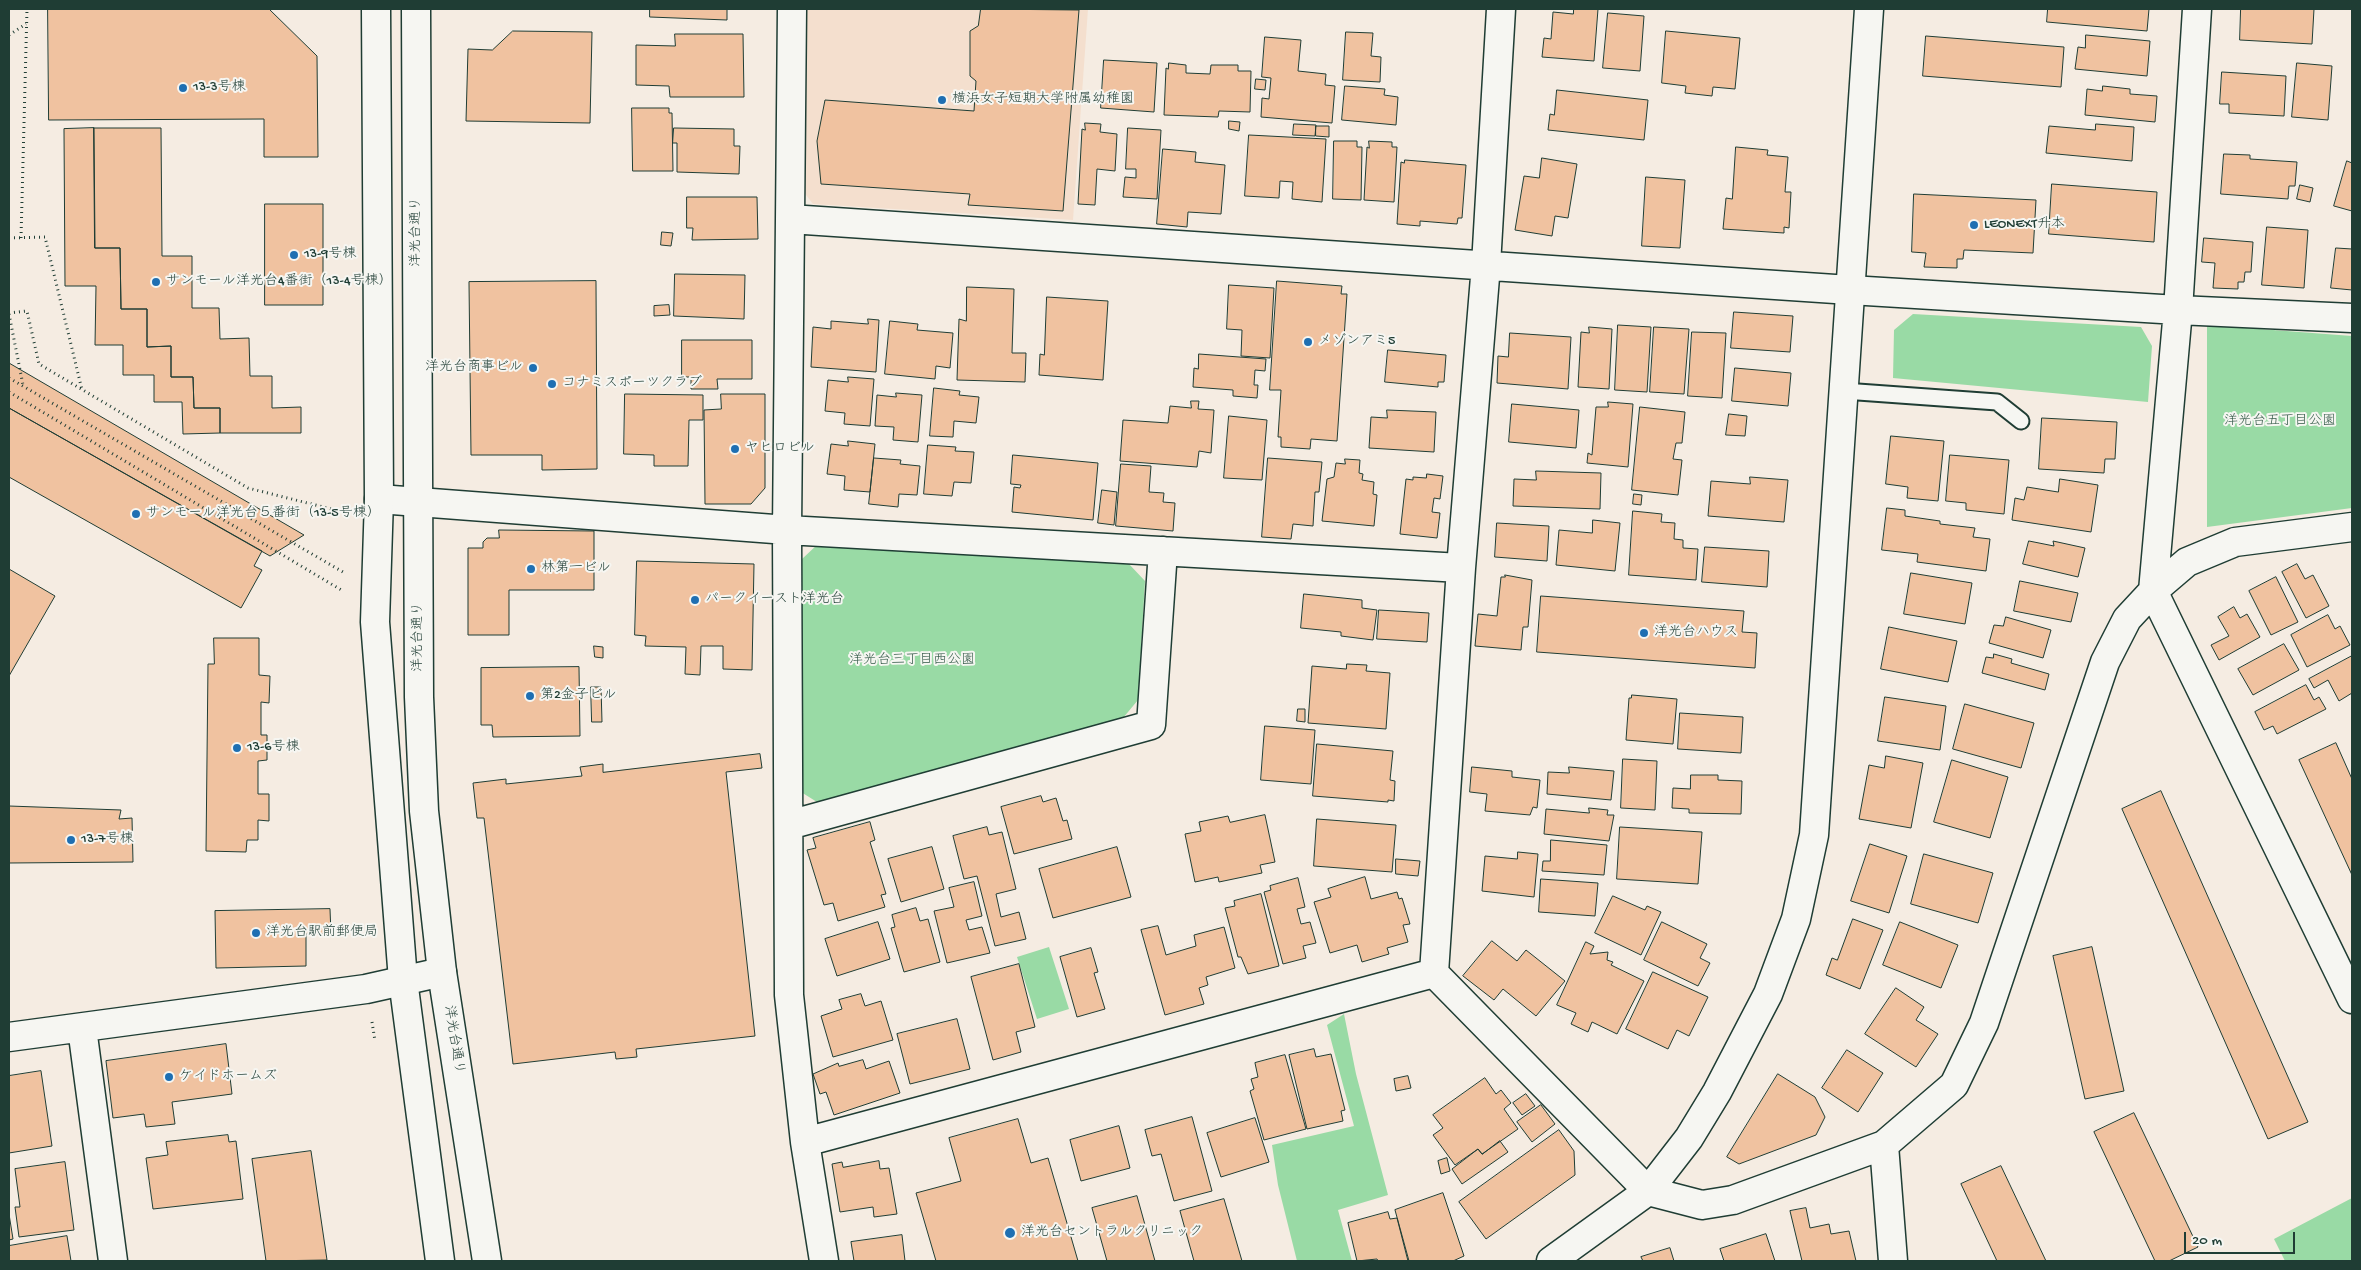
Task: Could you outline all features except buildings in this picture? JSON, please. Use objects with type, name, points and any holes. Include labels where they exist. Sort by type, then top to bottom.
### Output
[{"type":"street","points":[[376,9],[379,499],[375,622],[403,980],[440,1261]]},
{"type":"street","name":"洋光台通り","points":[[416,9],[420,697],[424,811],[442,972],[487,1261]]},
{"type":"street","points":[[792,9],[787,530],[790,825],[789,995],[805,1142],[824,1261]]},
{"type":"street","points":[[1501,9],[1486,265],[1461,568],[1434,973],[1648,1191],[1702,1205],[1734,1200],[1884,1146],[1954,1084],[1984,1023],[2105,662],[2127,619],[2153,591],[2187,562],[2236,542],[2352,527]]},
{"type":"street","points":[[1551,1261],[1648,1191],[1689,1138],[1717,1092],[1768,994],[1796,920],[1814,835],[1869,9]]},
{"type":"street","points":[[2196,9],[2178,310],[2153,591],[2352,999]]},
{"type":"street","points":[[790,219],[1850,290],[2178,310],[2352,318]]},
{"type":"street","points":[[379,499],[787,530],[1461,568]]},
{"type":"street","points":[[790,825],[1151,725],[1163,551]]},
{"type":"street","points":[[9,1037],[366,988],[442,972]]},
{"type":"street","points":[[805,1142],[1434,973]]},
{"type":"street","points":[[82,1028],[113,1261]]},
{"type":"street","points":[[1884,1146],[1894,1261]]},
{"type":"lane","points":[[1844,391],[1996,402],[2021,421]]},
{"type":"path","points":[[21,238],[26,9]]},
{"type":"path","points":[[9,35],[26,24]]},
{"type":"path","points":[[9,238],[46,237],[82,390]]},
{"type":"path","points":[[23,386],[9,313],[27,311],[39,364],[248,488],[343,512]]},
{"type":"path","points":[[9,378],[343,572]]},
{"type":"path","points":[[9,392],[344,591]]},
{"type":"shaded area","name":"横浜女子短期大学附属幼稚園","points":[[804,9],[1088,9],[1073,220],[813,204],[803,191]]},
{"type":"green space","points":[[1913,314],[2141,327],[2152,346],[2148,402],[1893,378],[1894,330]]},
{"type":"green space","name":"洋光台五丁目公園","points":[[2207,325],[2352,336],[2352,508],[2207,527]]},
{"type":"green space","name":"洋光台三丁目西公園","points":[[818,544],[1129,564],[1145,581],[1138,700],[1123,718],[817,802],[801,792],[802,559]]},
{"type":"green space","points":[[1049,947],[1069,1009],[1037,1019],[1017,957]]},
{"type":"green space","points":[[1344,1014],[1356,1074],[1388,1195],[1338,1210],[1352,1261],[1297,1261],[1278,1185],[1272,1145],[1354,1126],[1327,1025]]},
{"type":"green space","points":[[2352,1198],[2352,1261],[2285,1261],[2274,1239]]},
{"type":"place","name":"13-3号棟","points":[[183,88]]},
{"type":"place","name":"横浜女子短期大学附属幼稚園","points":[[942,100]]},
{"type":"place","name":"LEONEXT升本","points":[[1974,225]]},
{"type":"place","name":"13-9号棟","points":[[294,255]]},
{"type":"place","name":"サンモール洋光台4番街（13-4号棟）","points":[[156,282]]},
{"type":"place","name":"メゾンアミ5","points":[[1308,342]]},
{"type":"place","name":"洋光台商事ビル","points":[[533,368]]},
{"type":"place","name":"コナミスポーツクラブ","points":[[552,384]]},
{"type":"place","name":"ヤヒロビル","points":[[735,449]]},
{"type":"place","name":"サンモール洋光台５番街（13-5号棟）","points":[[136,514]]},
{"type":"place","name":"林第一ビル","points":[[531,569]]},
{"type":"place","name":"パークイースト洋光台","points":[[695,600]]},
{"type":"place","name":"洋光台ハウス","points":[[1644,633]]},
{"type":"place","name":"第2金子ビル","points":[[530,696]]},
{"type":"place","name":"13-6号棟","points":[[237,748]]},
{"type":"place","name":"13-7号棟","points":[[71,840]]},
{"type":"place","name":"洋光台駅前郵便局","points":[[256,933]]},
{"type":"place","name":"ケイドホームズ","points":[[169,1077]]},
{"type":"place","name":"洋光台セントラルクリニック","points":[[1010,1233]]}]
